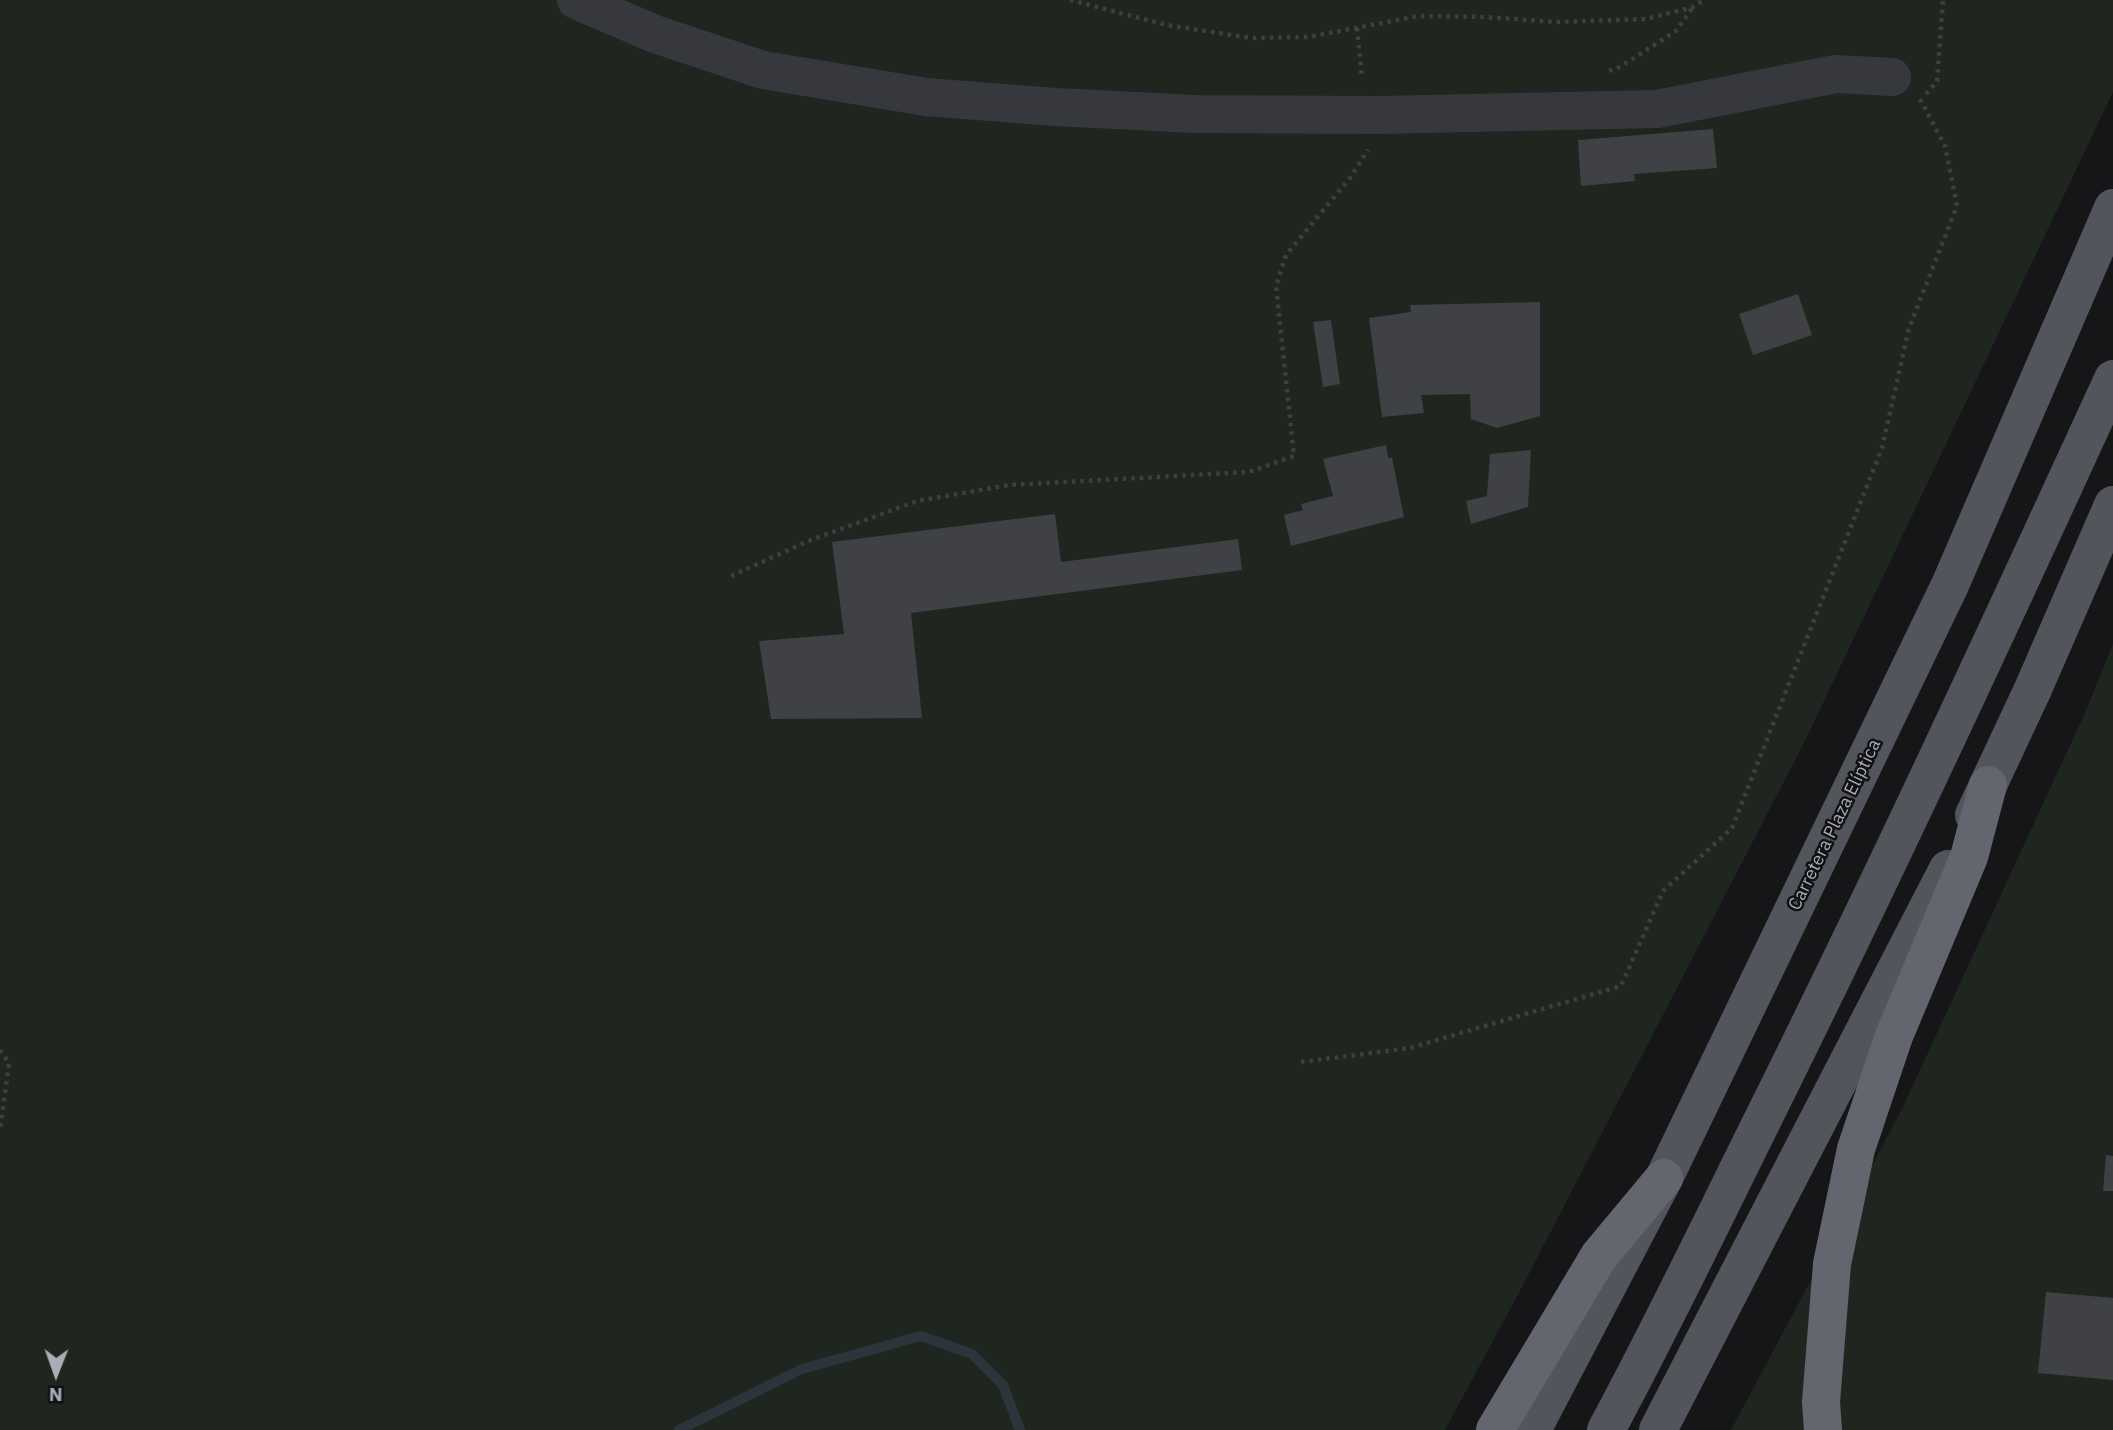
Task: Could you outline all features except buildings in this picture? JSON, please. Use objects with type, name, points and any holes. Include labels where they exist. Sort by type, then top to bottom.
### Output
[{"type":"highway","points":[[1823,1430],[1821,1402],[1832,1264],[1856,1149],[1894,1036],[1969,858],[1988,786]]},
{"type":"highway","points":[[1495,1430],[1599,1256],[1664,1178]]},
{"type":"main road","name":"Carretera Plaza Elíptica","points":[[1532,1430],[1664,1178],[1950,585],[2113,208]]},
{"type":"main road","points":[[1606,1430],[1825,995],[1984,661],[2113,379]]},
{"type":"main road","points":[[1658,1430],[1959,848],[2113,505]]},
{"type":"lane","points":[[576,0],[655,34],[763,70],[926,97],[1055,107],[1195,114],[1378,115],[1657,110],[1836,75],[1906,89]]},
{"type":"path","points":[[1070,0],[1167,25],[1251,38],[1308,37],[1419,16],[1555,22],[1646,19],[1693,7]]},
{"type":"path","points":[[1577,111],[1580,96],[1590,77],[1620,67],[1676,31],[1693,7],[1703,0]]},
{"type":"path","points":[[1301,1062],[1410,1048],[1621,986],[1663,891],[1732,828],[1882,448],[1909,328],[1957,206],[1945,146],[1906,89],[1937,81],[1943,0]]},
{"type":"path","points":[[1357,28],[1363,96],[1378,115]]},
{"type":"path","points":[[731,576],[806,542],[918,501],[1009,485],[1249,472],[1294,456],[1276,286],[1286,254],[1350,178],[1367,151]]},
{"type":"path","points":[[0,1050],[9,1063],[0,1131]]},
{"type":"shaded area","points":[[0,0],[2113,0],[2113,92],[1806,739],[1520,1291],[1445,1430],[0,1430]]},
{"type":"shaded area","points":[[2113,644],[2113,1430],[1731,1430],[1901,1111],[2084,715]]},
{"type":"waterway","points":[[679,1430],[802,1369],[921,1336],[972,1354],[1003,1385],[1020,1430]]}]
